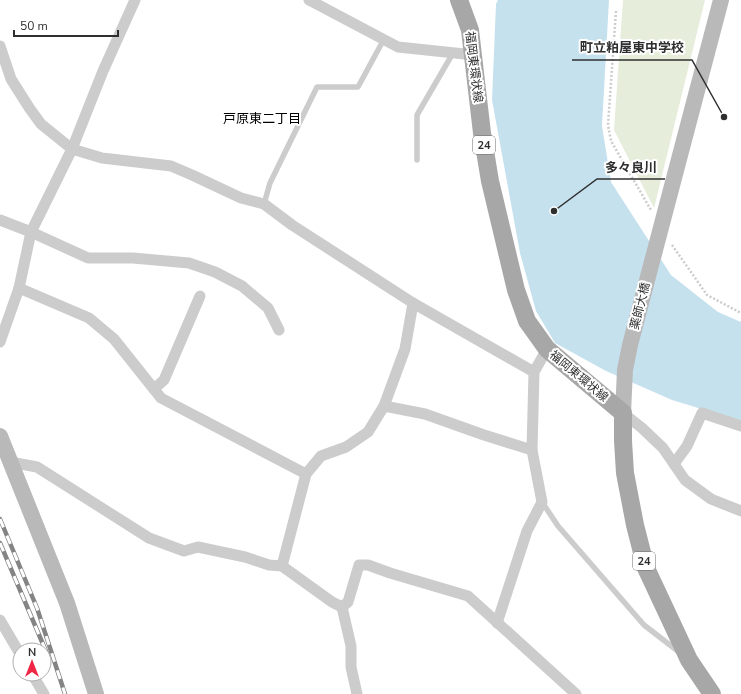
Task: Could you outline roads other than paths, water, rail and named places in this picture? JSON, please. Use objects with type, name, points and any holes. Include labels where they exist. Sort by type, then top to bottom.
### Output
[{"type":"main road","name":"福岡東環状線","points":[[459,0],[463,6],[470,30],[482,133],[490,180],[516,290],[527,321],[547,349],[623,413]]},
{"type":"main road","name":"24","points":[[623,413],[625,473],[635,525],[646,568],[689,660],[712,694]]},
{"type":"street","points":[[0,342],[19,288],[31,232],[72,149],[103,71],[135,0]]},
{"type":"street","points":[[309,0],[398,46],[474,56]]},
{"type":"street","name":"薬師大橋","points":[[623,413],[625,370],[630,345],[721,0]]},
{"type":"street","points":[[0,46],[11,79],[30,109],[41,124],[72,149],[102,158],[171,166],[192,174],[241,198],[264,204],[292,225],[413,303],[534,372]]},
{"type":"street","points":[[0,220],[31,232],[88,258],[133,258],[189,262],[215,272],[242,286],[268,308],[279,330]]},
{"type":"street","points":[[19,288],[89,318],[114,339],[161,398],[306,474]]},
{"type":"street","points":[[154,389],[164,380],[200,296]]},
{"type":"street","points":[[282,566],[306,474],[321,456],[346,447],[368,432],[384,406],[405,349],[413,303]]},
{"type":"street","points":[[497,623],[527,530],[542,502],[532,450],[534,372],[547,349]]},
{"type":"street","points":[[384,406],[425,414],[532,450]]},
{"type":"street","points":[[623,413],[642,428],[663,448],[685,480],[711,499],[741,511]]},
{"type":"street","points":[[674,464],[687,446],[702,413],[741,426]]},
{"type":"street","points":[[0,436],[67,603],[96,694]]},
{"type":"street","points":[[10,462],[37,467],[149,538],[184,551],[198,547],[282,566],[342,608],[351,646],[351,666],[357,694]]},
{"type":"street","points":[[342,608],[348,602],[359,565],[368,565],[396,575],[468,596],[576,694]]},
{"type":"street","points":[[0,620],[13,642]]},
{"type":"street","points":[[37,682],[44,694]]},
{"type":"lane","points":[[264,204],[270,183],[317,86],[358,86],[384,39]]},
{"type":"lane","points":[[417,160],[417,115],[453,53]]},
{"type":"lane","points":[[542,502],[558,526],[644,625],[689,660]]},
{"type":"water","points":[[498,0],[609,0],[602,126],[611,182],[671,275],[718,312],[741,322],[741,421],[672,400],[606,371],[555,343],[536,311],[520,253],[492,100],[496,4]]},
{"type":"railway","points":[[0,519],[37,608],[65,694]]},
{"type":"railway","points":[[0,543],[42,642]]},
{"type":"place","name":"町立粕屋東中学校","points":[[724,117]]},
{"type":"place","name":"多々良川","points":[[554,211]]},
{"type":"district","name":"戸原東二丁目","points":[[262,119]]}]
